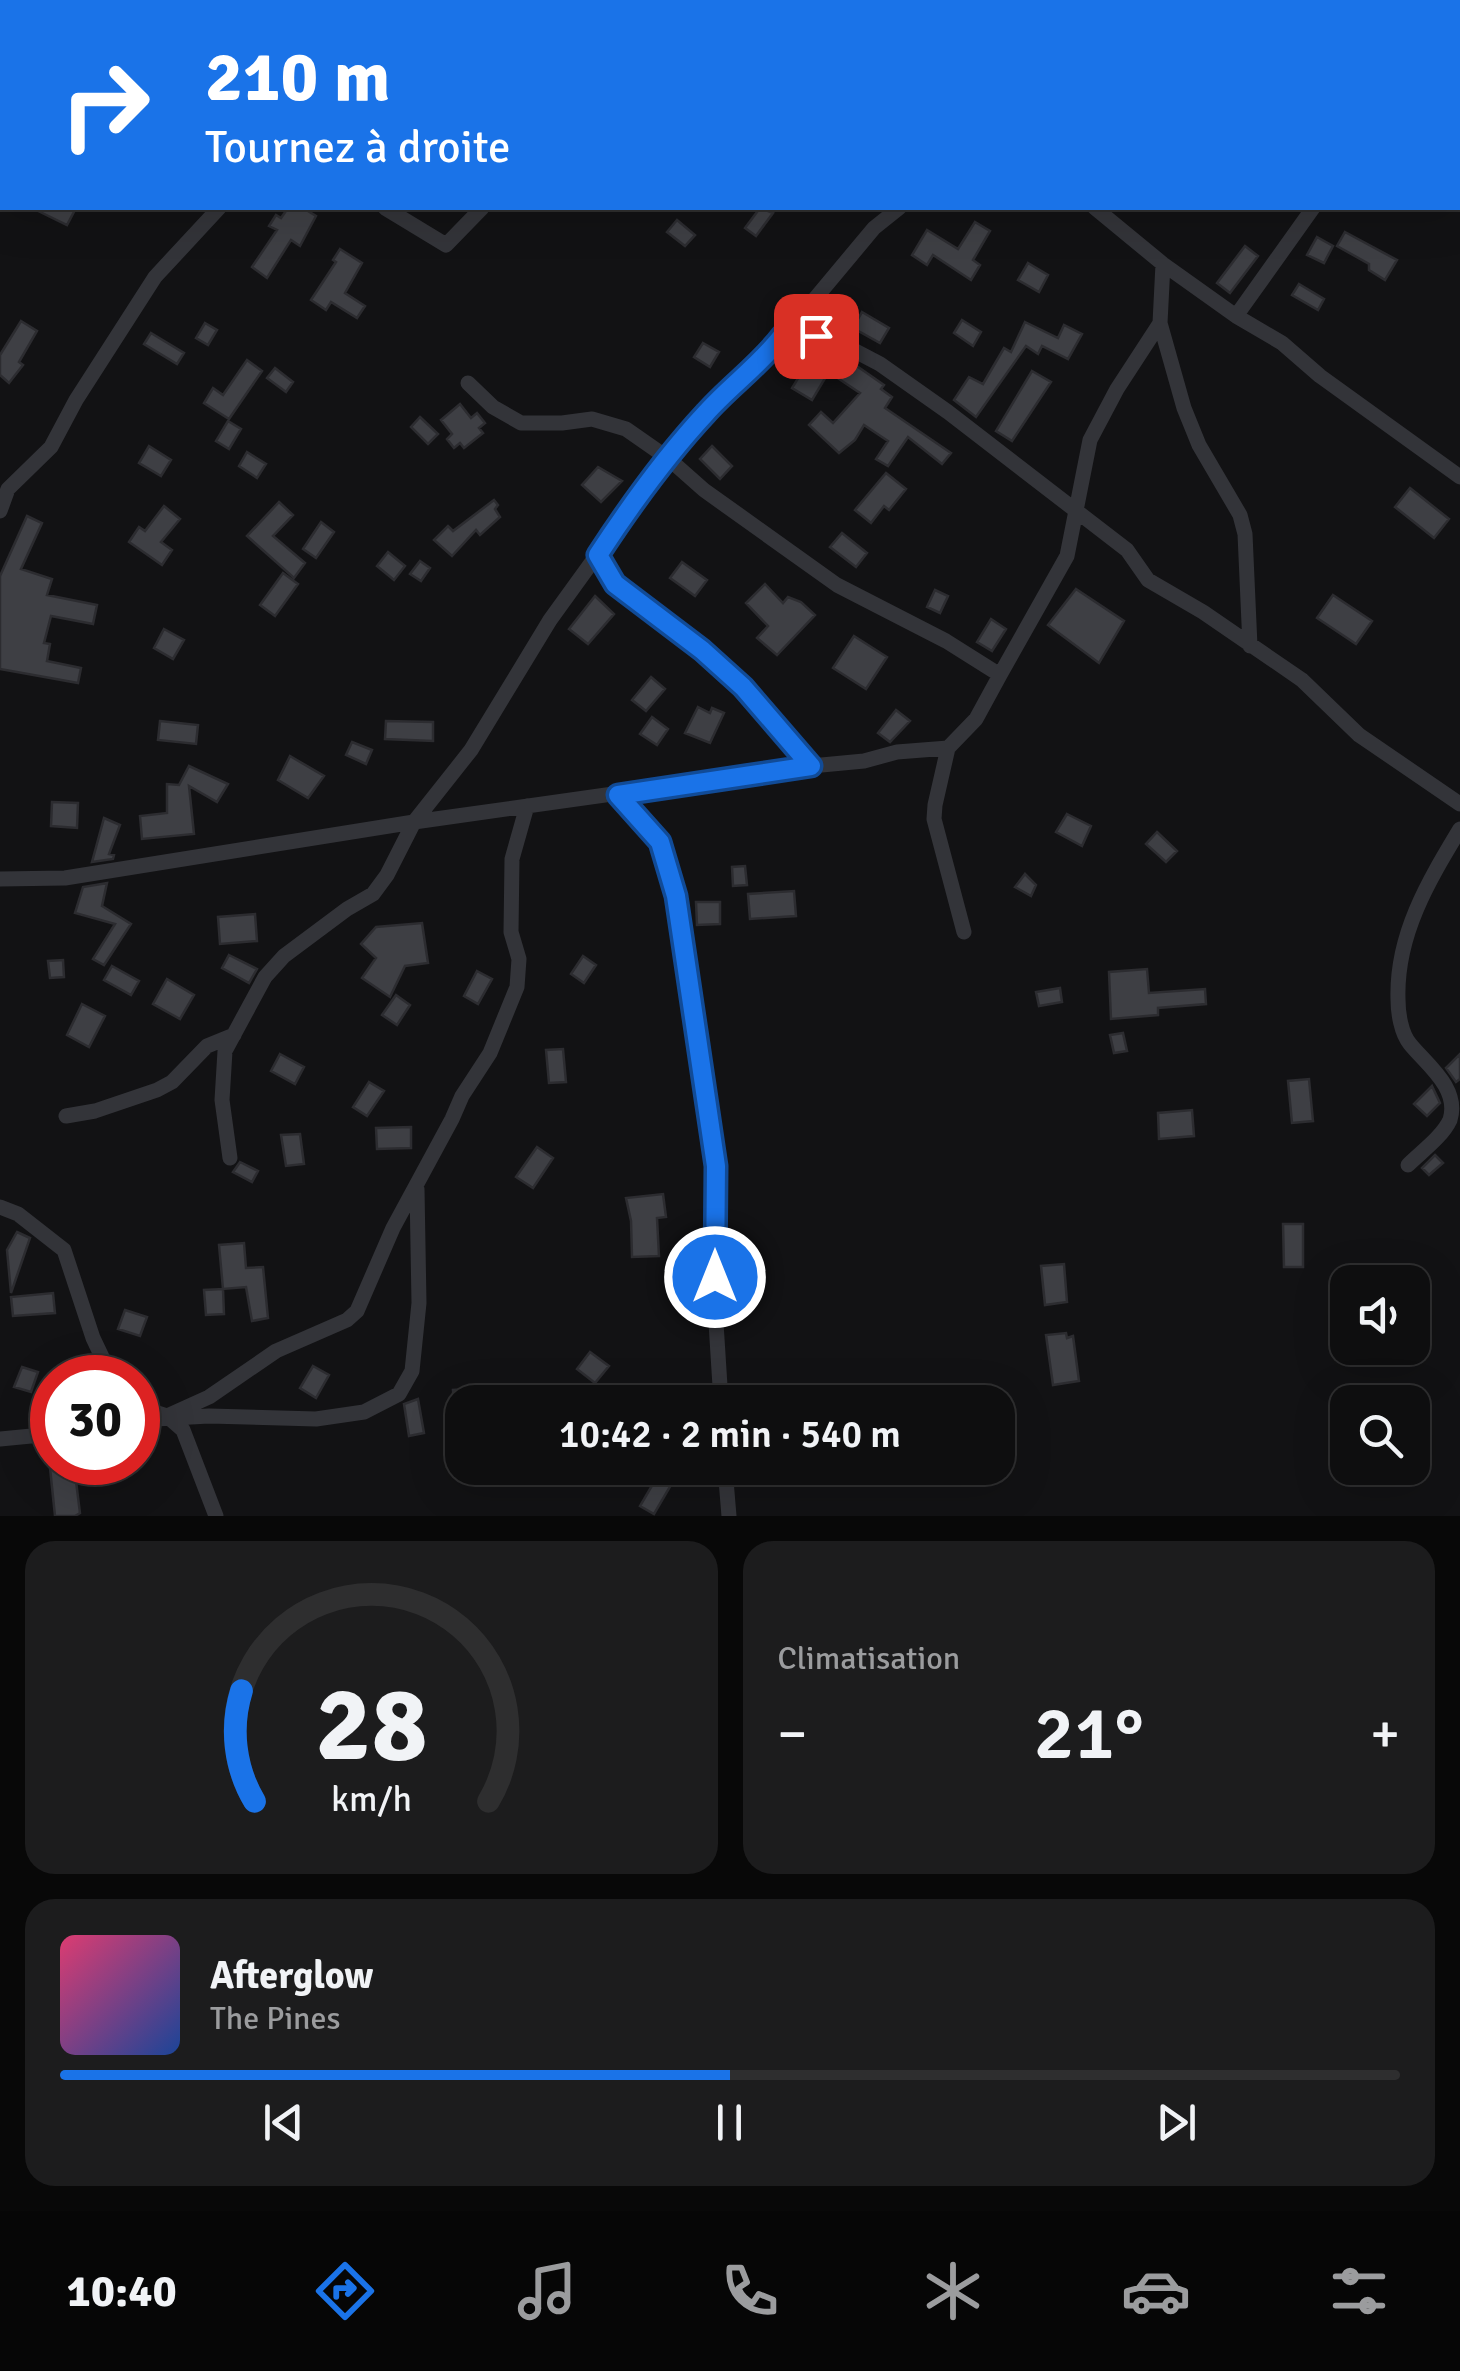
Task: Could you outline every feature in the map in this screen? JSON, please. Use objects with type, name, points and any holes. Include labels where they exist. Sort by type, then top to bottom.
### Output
[{"type":"street","points":[[0,511],[4,492],[51,447],[76,400],[155,276],[217,210]]},
{"type":"street","points":[[388,210],[446,245],[480,210]]},
{"type":"street","points":[[230,1158],[222,1080],[225,1051],[264,977],[284,956],[373,894],[388,875],[414,822],[471,750],[550,620],[706,412],[782,336],[874,228],[897,210]]},
{"type":"street","points":[[1097,210],[1164,264],[1282,344],[1460,477]]},
{"type":"street","points":[[1236,316],[1312,210]]},
{"type":"street","points":[[1164,264],[1160,323],[1194,432],[1209,466],[1240,515],[1250,646]]},
{"type":"street","points":[[964,932],[934,819],[948,748],[976,720],[1066,556],[1090,440],[1116,389],[1160,323]]},
{"type":"street","points":[[782,336],[816,336],[838,342],[880,364],[963,422],[1127,550],[1148,580],[1203,612],[1302,680],[1358,736],[1460,804]]},
{"type":"street","points":[[468,382],[493,407],[521,423],[592,419],[626,429],[837,585],[1000,674]]},
{"type":"street","points":[[598,555],[615,584],[702,650],[743,687],[811,766]]},
{"type":"street","points":[[0,879],[65,878],[414,822],[948,748]]},
{"type":"street","points":[[618,795],[660,842],[676,896],[716,1166],[715,1308],[720,1385]]},
{"type":"street","points":[[167,1416],[209,1397],[298,1338],[347,1320],[357,1311],[393,1228],[462,1096],[490,1053],[517,987],[518,959],[511,932],[512,859],[527,806]]},
{"type":"street","points":[[1408,1165],[1448,1124],[1453,1112],[1450,1093],[1434,1068],[1408,1042],[1398,1000],[1400,962],[1415,910],[1460,829]]},
{"type":"street","points":[[66,1116],[95,1111],[157,1090],[172,1082],[207,1046],[234,1034]]},
{"type":"street","points":[[160,1417],[316,1419],[364,1412],[399,1394],[412,1371],[419,1302],[417,1185]]},
{"type":"street","points":[[0,1207],[18,1214],[64,1250],[101,1355]]},
{"type":"street","points":[[160,1414],[183,1430],[216,1516]]},
{"type":"street","points":[[0,1439],[30,1436]]},
{"type":"street","points":[[726,1485],[729,1516]]},
{"type":"building","points":[[36,210],[75,210],[67,225]]},
{"type":"building","points":[[287,210],[306,210],[316,216],[300,246],[291,240],[267,278],[252,267],[277,230],[269,226],[276,215],[281,218]]},
{"type":"building","points":[[758,210],[773,213],[756,236],[745,228]]},
{"type":"building","points":[[677,220],[695,235],[685,246],[667,232]]},
{"type":"building","points":[[975,222],[990,231],[973,260],[980,265],[971,280],[933,255],[927,265],[912,255],[927,230],[958,249]]},
{"type":"building","points":[[1345,232],[1397,260],[1385,280],[1369,270],[1369,264],[1337,246]]},
{"type":"building","points":[[1317,237],[1333,246],[1324,263],[1307,255]]},
{"type":"building","points":[[1245,246],[1258,256],[1230,293],[1217,283]]},
{"type":"building","points":[[340,249],[362,263],[345,293],[365,306],[357,318],[331,302],[326,310],[311,300]]},
{"type":"building","points":[[1028,263],[1048,275],[1039,292],[1018,280]]},
{"type":"building","points":[[1299,284],[1324,299],[1318,310],[1292,295]]},
{"type":"building","points":[[862,312],[889,328],[880,343],[853,328]]},
{"type":"building","points":[[962,320],[981,332],[973,346],[954,333]]},
{"type":"building","points":[[21,321],[37,331],[19,362],[23,365],[9,383],[0,375],[0,355]]},
{"type":"building","points":[[1025,322],[1058,338],[1064,325],[1082,334],[1068,359],[1042,346],[1038,354],[1026,346],[976,417],[954,400],[969,377],[983,384],[1004,348],[1011,352]]},
{"type":"building","points":[[205,323],[217,330],[208,345],[196,338]]},
{"type":"building","points":[[151,333],[184,353],[177,364],[144,344]]},
{"type":"building","points":[[703,343],[719,352],[710,367],[694,357]]},
{"type":"building","points":[[810,359],[830,370],[812,400],[792,388]]},
{"type":"building","points":[[247,360],[262,371],[229,419],[204,403],[213,388],[223,395]]},
{"type":"building","points":[[851,362],[884,385],[881,389],[892,397],[885,408],[951,453],[942,464],[908,437],[888,466],[876,459],[888,441],[864,425],[855,440],[839,453],[809,425],[821,412],[833,423],[860,393],[839,379]]},
{"type":"building","points":[[275,368],[293,382],[286,392],[267,378]]},
{"type":"building","points":[[1032,371],[1051,382],[1012,441],[996,431]]},
{"type":"building","points":[[460,404],[471,418],[477,413],[485,423],[479,428],[483,433],[464,448],[460,443],[454,448],[447,439],[452,434],[441,420]]},
{"type":"building","points":[[420,417],[438,434],[428,444],[411,427]]},
{"type":"building","points":[[228,421],[241,429],[229,449],[216,441]]},
{"type":"building","points":[[149,446],[171,460],[161,476],[139,463]]},
{"type":"building","points":[[712,446],[732,466],[720,479],[700,459]]},
{"type":"building","points":[[247,452],[266,464],[257,478],[239,466]]},
{"type":"building","points":[[598,467],[622,481],[601,502],[582,485]]},
{"type":"building","points":[[886,473],[906,489],[889,510],[884,506],[871,523],[855,510]]},
{"type":"building","points":[[1410,488],[1449,519],[1434,538],[1395,507]]},
{"type":"building","points":[[494,500],[500,517],[480,535],[476,530],[452,556],[434,540],[448,526],[453,531]]},
{"type":"building","points":[[279,502],[293,515],[273,536],[305,563],[294,578],[247,536]]},
{"type":"building","points":[[164,506],[180,519],[161,542],[172,550],[162,565],[129,542],[139,527],[145,531]]},
{"type":"building","points":[[27,516],[42,523],[21,569],[52,579],[47,595],[97,605],[93,624],[51,616],[44,643],[50,644],[47,661],[81,668],[78,683],[0,669],[0,576]]},
{"type":"building","points":[[321,522],[334,532],[316,558],[303,549]]},
{"type":"building","points":[[842,533],[867,553],[856,567],[830,547]]},
{"type":"building","points":[[388,552],[405,566],[394,580],[377,566]]},
{"type":"building","points":[[420,561],[430,568],[421,581],[410,574]]},
{"type":"building","points":[[682,562],[707,580],[695,596],[670,578]]},
{"type":"building","points":[[283,573],[298,584],[275,616],[260,605]]},
{"type":"building","points":[[765,584],[783,603],[788,597],[801,602],[815,615],[777,655],[757,638],[768,626],[746,603]]},
{"type":"building","points":[[1076,589],[1124,621],[1099,663],[1048,625]]},
{"type":"building","points":[[935,590],[948,596],[940,613],[927,607]]},
{"type":"building","points":[[1333,595],[1372,621],[1356,644],[1317,618]]},
{"type":"building","points":[[595,596],[614,614],[588,644],[569,629]]},
{"type":"building","points":[[991,619],[1006,629],[992,651],[977,642]]},
{"type":"building","points":[[164,629],[184,640],[173,659],[154,648]]},
{"type":"building","points":[[854,636],[887,657],[866,689],[833,668]]},
{"type":"building","points":[[651,677],[665,689],[646,711],[632,700]]},
{"type":"building","points":[[698,707],[710,713],[712,708],[724,713],[710,743],[685,733]]},
{"type":"building","points":[[896,710],[910,721],[890,742],[878,733]]},
{"type":"building","points":[[652,717],[668,729],[657,745],[640,734]]},
{"type":"building","points":[[160,721],[198,725],[196,744],[158,740]]},
{"type":"building","points":[[386,721],[433,722],[433,741],[385,739]]},
{"type":"building","points":[[352,742],[372,750],[366,764],[346,755]]},
{"type":"building","points":[[290,756],[324,776],[308,798],[278,780]]},
{"type":"building","points":[[189,766],[228,784],[217,802],[189,786],[194,834],[142,839],[140,816],[167,813],[167,784],[179,785]]},
{"type":"building","points":[[52,802],[78,803],[77,828],[51,826]]},
{"type":"building","points":[[1067,814],[1091,826],[1082,846],[1056,832]]},
{"type":"building","points":[[104,818],[120,825],[109,854],[114,855],[113,859],[92,862]]},
{"type":"building","points":[[1157,832],[1177,851],[1166,862],[1146,844]]},
{"type":"building","points":[[745,866],[747,885],[733,886],[732,867]]},
{"type":"building","points":[[1025,874],[1036,885],[1031,896],[1015,887]]},
{"type":"building","points":[[107,883],[102,906],[131,924],[104,965],[93,959],[115,924],[75,913],[83,887]]},
{"type":"building","points":[[794,891],[796,916],[750,919],[748,894]]},
{"type":"building","points":[[696,902],[720,902],[720,924],[697,925]]},
{"type":"building","points":[[255,914],[257,941],[220,944],[218,917]]},
{"type":"building","points":[[422,923],[428,963],[405,966],[390,997],[362,978],[376,958],[361,944],[376,927]]},
{"type":"building","points":[[229,955],[257,969],[249,983],[222,968]]},
{"type":"building","points":[[583,956],[596,965],[584,983],[571,974]]},
{"type":"building","points":[[63,960],[64,977],[50,978],[48,961]]},
{"type":"building","points":[[112,966],[139,981],[131,995],[104,980]]},
{"type":"building","points":[[1147,969],[1149,993],[1205,989],[1206,1004],[1158,1008],[1158,1015],[1111,1019],[1109,972]]},
{"type":"building","points":[[477,971],[492,979],[478,1004],[464,996]]},
{"type":"building","points":[[167,979],[194,995],[180,1019],[153,1004]]},
{"type":"building","points":[[1060,988],[1062,1002],[1039,1006],[1036,992]]},
{"type":"building","points":[[396,995],[410,1005],[397,1025],[382,1015]]},
{"type":"building","points":[[82,1004],[105,1016],[89,1047],[67,1035]]},
{"type":"building","points":[[1123,1033],[1127,1051],[1114,1053],[1110,1035]]},
{"type":"building","points":[[563,1049],[566,1082],[549,1083],[546,1050]]},
{"type":"building","points":[[280,1054],[304,1067],[295,1084],[271,1071]]},
{"type":"building","points":[[1460,1054],[1460,1079],[1456,1082],[1446,1068]]},
{"type":"building","points":[[1309,1079],[1313,1121],[1292,1123],[1288,1081]]},
{"type":"building","points":[[369,1082],[384,1091],[367,1116],[353,1107]]},
{"type":"building","points":[[1432,1086],[1440,1103],[1427,1116],[1414,1104]]},
{"type":"building","points":[[1192,1110],[1194,1136],[1159,1139],[1158,1113]]},
{"type":"building","points":[[411,1127],[411,1148],[377,1149],[376,1128]]},
{"type":"building","points":[[300,1134],[304,1164],[286,1166],[281,1135]]},
{"type":"building","points":[[537,1147],[553,1158],[533,1188],[516,1177]]},
{"type":"building","points":[[1435,1155],[1443,1163],[1429,1175],[1422,1168]]},
{"type":"building","points":[[240,1162],[258,1171],[252,1182],[233,1172]]},
{"type":"building","points":[[663,1194],[666,1217],[657,1218],[659,1256],[632,1257],[626,1198]]},
{"type":"building","points":[[1283,1224],[1303,1224],[1303,1267],[1284,1267]]},
{"type":"building","points":[[17,1232],[30,1238],[11,1293],[7,1250]]},
{"type":"building","points":[[244,1243],[246,1268],[263,1267],[268,1318],[252,1321],[246,1287],[223,1289],[219,1245]]},
{"type":"building","points":[[1064,1264],[1067,1302],[1045,1305],[1041,1266]]},
{"type":"building","points":[[223,1289],[224,1314],[206,1315],[204,1290]]},
{"type":"building","points":[[53,1293],[55,1313],[13,1316],[11,1297]]},
{"type":"building","points":[[125,1310],[147,1317],[140,1336],[118,1329]]},
{"type":"building","points":[[1066,1333],[1067,1338],[1073,1336],[1079,1381],[1053,1385],[1046,1335]]},
{"type":"building","points":[[590,1352],[609,1366],[595,1383],[577,1369]]},
{"type":"building","points":[[313,1366],[329,1375],[316,1398],[300,1388]]},
{"type":"building","points":[[22,1367],[30,1370],[30,1392],[14,1387]]},
{"type":"building","points":[[418,1399],[424,1433],[409,1436],[404,1404]]},
{"type":"building","points":[[52,1485],[76,1485],[80,1513],[55,1516]]},
{"type":"building","points":[[652,1485],[671,1485],[654,1514],[640,1506]]},
{"type":"route","points":[[715,1277],[716,1166],[676,896],[660,842],[618,795],[811,766],[743,687],[702,650],[615,584],[598,555],[649,483],[735,382],[782,336],[816,336]]}]
